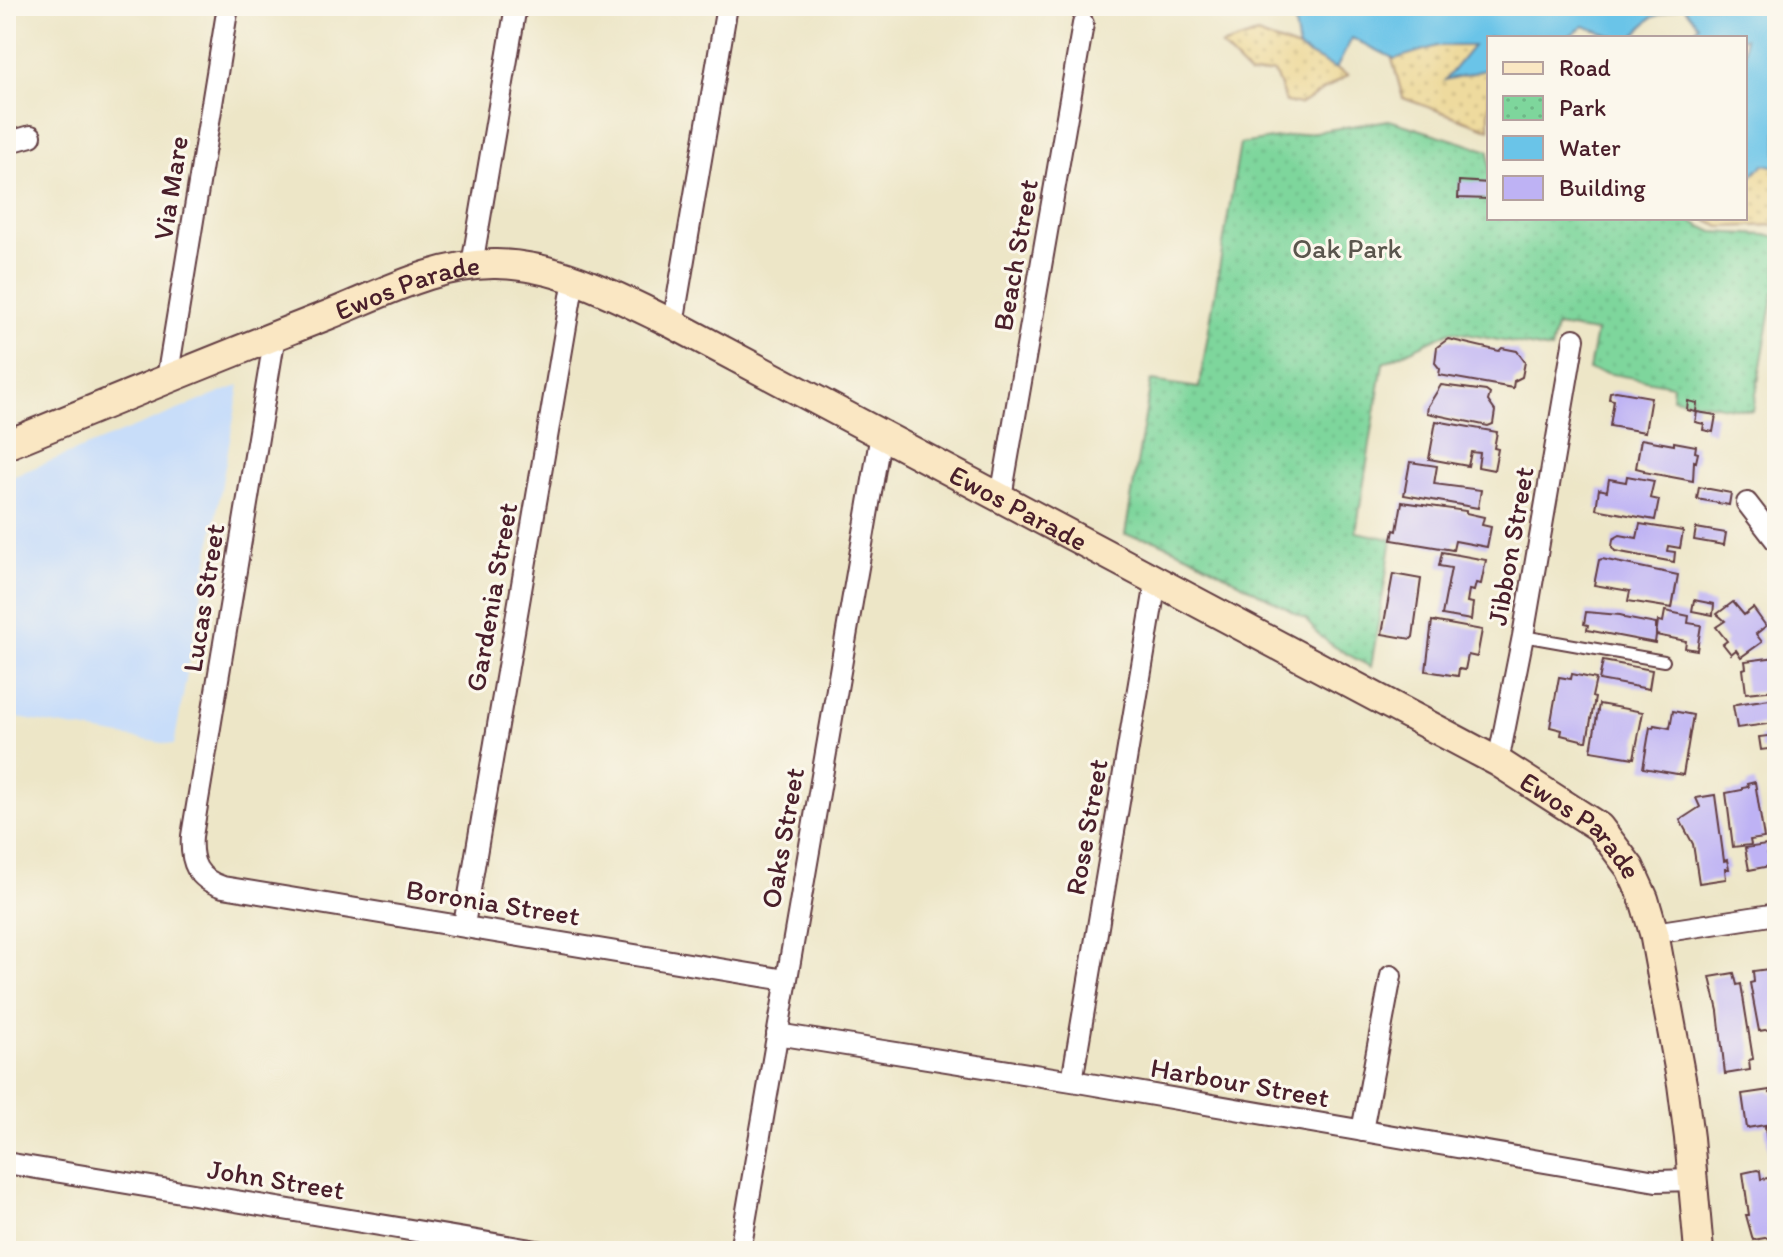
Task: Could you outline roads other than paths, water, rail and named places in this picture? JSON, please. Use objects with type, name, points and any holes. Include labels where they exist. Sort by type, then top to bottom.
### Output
[{"type":"street","name":"Via Mare","points":[[167,379],[228,6]]},
{"type":"street","points":[[472,265],[516,6]]},
{"type":"street","points":[[673,324],[727,6]]},
{"type":"street","name":"Beach Street","points":[[1001,497],[1083,24]]},
{"type":"street","points":[[6,143],[31,136]]},
{"type":"street","name":"Ewos Parade","points":[[6,445],[424,277],[472,265],[523,266],[574,279],[673,324],[1498,762],[1584,815],[1605,834],[1630,868],[1654,933],[1682,1084],[1699,1251]]},
{"type":"street","name":"Gardenia Street","points":[[464,925],[574,279]]},
{"type":"street","name":"Lucas Street","points":[[196,870],[191,855],[192,836],[275,335]]},
{"type":"street","name":"Jibbon Street","points":[[1498,762],[1574,339]]},
{"type":"street","name":"Oaks Street","points":[[740,1251],[881,434]]},
{"type":"street","points":[[1747,503],[1777,542]]},
{"type":"street","name":"Rose Street","points":[[1072,1081],[1156,582]]},
{"type":"street","name":"Boronia Street","points":[[196,870],[209,882],[223,887],[786,980]]},
{"type":"street","points":[[1654,933],[1777,914]]},
{"type":"street","points":[[1362,1131],[1391,976]]},
{"type":"street","name":"Harbour Street","points":[[777,1034],[1656,1181],[1693,1180]]},
{"type":"street","name":"John Street","points":[[6,1163],[537,1251]]},
{"type":"lane","points":[[1523,636],[1664,661]]},
{"type":"water","points":[[1292,6],[1683,6],[1651,18],[1634,36],[1612,36],[1584,26],[1569,36],[1487,36],[1487,70],[1445,80],[1473,46],[1437,46],[1395,59],[1352,38],[1336,69],[1299,49]]},
{"type":"water","points":[[1683,6],[1777,6],[1777,167],[1764,164],[1752,176],[1747,172],[1747,36],[1690,36],[1698,25]]},
{"type":"park label","name":"Oak Park","points":[[1347,248]]}]
